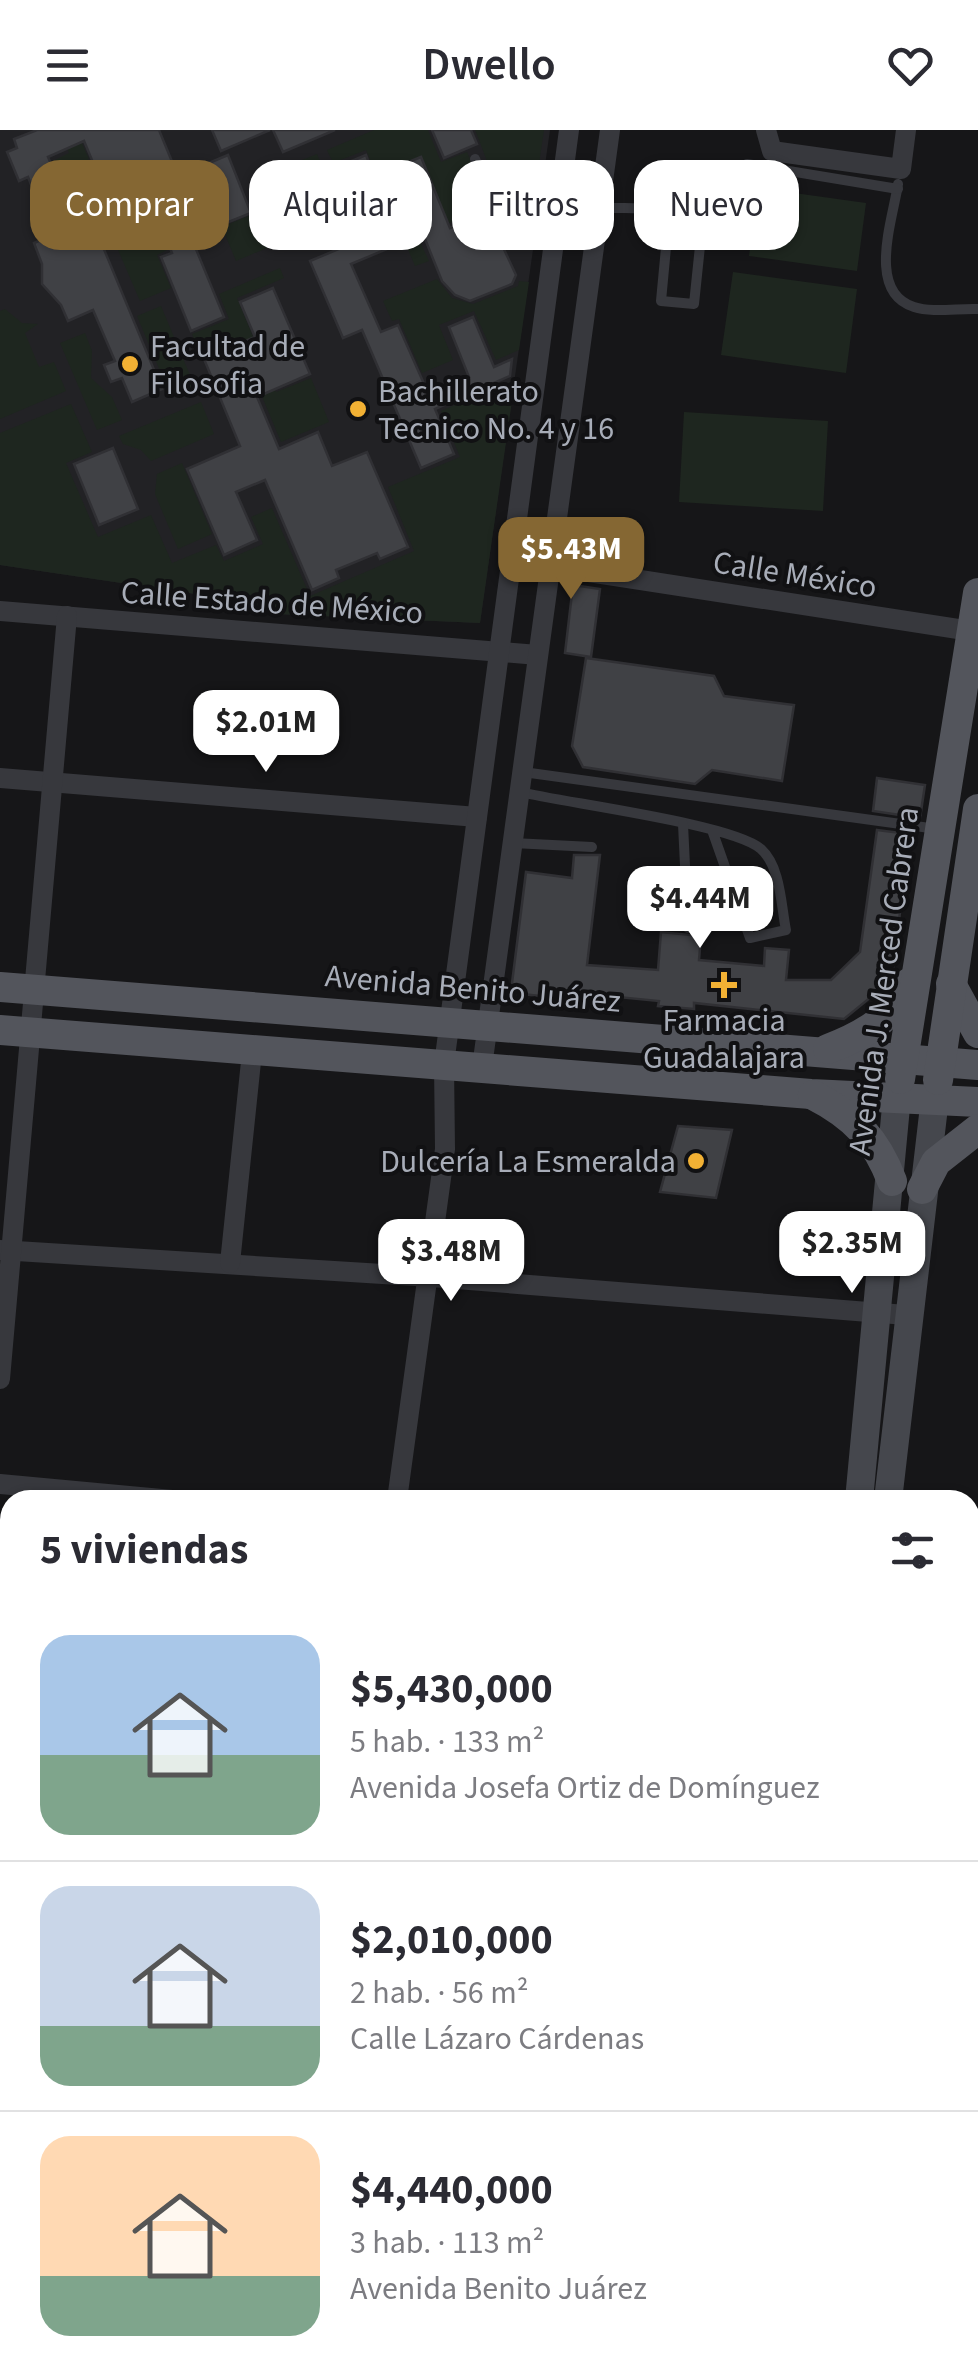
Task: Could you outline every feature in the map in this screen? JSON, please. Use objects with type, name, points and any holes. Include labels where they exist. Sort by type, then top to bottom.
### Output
[{"type":"main road","name":"Avenida J. Merced Cabrera","points":[[907,1185],[897,1096],[978,593]]},
{"type":"main road","points":[[935,1098],[978,809]]},
{"type":"main road","points":[[825,1050],[863,1035],[889,1015],[915,971]]},
{"type":"main road","points":[[951,983],[978,1033]]},
{"type":"main road","name":"Avenida Benito Juárez","points":[[0,986],[978,1065]]},
{"type":"main road","points":[[15,1032],[811,1094],[978,1102]]},
{"type":"main road","points":[[811,1094],[864,1128],[907,1185],[978,1129]]},
{"type":"main road","name":"Avenida J. Merced Cabrera","points":[[861,1490],[893,1313],[907,1185],[935,1098]]},
{"type":"main road","name":"Avenida J. Merced Cabrera","points":[[888,1490],[893,1313]]},
{"type":"street","points":[[565,160],[569,130]]},
{"type":"street","points":[[606,160],[610,130]]},
{"type":"street","points":[[766,130],[772,151],[899,179],[906,130]]},
{"type":"street","points":[[399,1490],[445,1148],[444,1064],[553,250]]},
{"type":"street","points":[[482,1068],[593,250]]},
{"type":"street","name":"Calle México","points":[[550,566],[971,631]]},
{"type":"street","name":"Calle Estado de México","points":[[0,612],[538,655]]},
{"type":"street","points":[[0,1379],[15,1032],[34,989],[67,616]]},
{"type":"street","points":[[0,778],[477,816]]},
{"type":"street","points":[[230,1263],[252,1052]]},
{"type":"street","points":[[6,1250],[430,1277],[893,1313]]},
{"type":"street","points":[[0,1484],[64,1490]]},
{"type":"lane","points":[[799,169],[899,179],[884,276],[895,294],[913,307],[978,308]]},
{"type":"lane","points":[[666,250],[661,301],[694,304],[700,250]]},
{"type":"lane","points":[[521,782],[938,829]]},
{"type":"lane","points":[[521,782],[712,830],[760,849],[775,874],[786,930],[750,938],[712,830]]},
{"type":"lane","points":[[683,824],[688,928]]},
{"type":"lane","points":[[513,843],[592,847]]},
{"type":"shaded area","points":[[0,130],[550,130],[546,160],[452,160],[452,250],[533,250],[480,623],[230,612],[229,599],[0,565]]},
{"type":"shaded area","points":[[60,130],[76,130],[89,159],[55,160],[69,153]]},
{"type":"shaded area","points":[[374,130],[428,130],[441,162],[467,152],[470,160],[452,160],[452,222],[432,230],[432,160],[370,160],[366,150],[332,160],[327,150]]},
{"type":"shaded area","points":[[475,130],[544,130],[540,160],[487,160]]},
{"type":"shaded area","points":[[799,194],[866,203],[857,271],[749,256],[750,250],[799,250]]},
{"type":"shaded area","points":[[249,216],[249,250],[262,250],[236,261],[229,244],[229,224]]},
{"type":"shaded area","points":[[118,250],[167,250],[157,255],[171,288],[140,301]]},
{"type":"shaded area","points":[[408,250],[424,250],[429,261],[415,266]]},
{"type":"shaded area","points":[[280,268],[284,278],[237,298],[276,392],[311,378],[329,422],[281,442],[238,339],[201,355],[192,334],[229,319],[219,294]]},
{"type":"shaded area","points":[[733,272],[857,289],[846,373],[721,355]]},
{"type":"shaded area","points":[[437,279],[452,298],[473,304],[518,286],[519,281],[529,282],[519,350],[496,360],[474,311],[439,325],[453,360],[422,373],[399,319],[392,321],[383,301]]},
{"type":"shaded area","points":[[161,306],[195,387],[171,397],[137,316]]},
{"type":"shaded area","points":[[5,309],[22,323],[38,324],[25,333],[39,367],[54,362],[66,391],[0,419],[0,311]]},
{"type":"shaded area","points":[[85,333],[92,351],[91,378],[112,397],[122,420],[97,430],[60,343]]},
{"type":"shaded area","points":[[515,380],[480,623],[230,612],[229,599],[0,565],[0,433],[71,404],[92,452],[66,463],[98,537],[151,515],[172,563],[216,545],[224,561],[263,544],[251,517],[272,508],[310,596],[414,551],[388,487],[460,457],[441,411]]},
{"type":"shaded area","points":[[201,402],[214,434],[151,461],[141,450],[123,444],[119,436]]},
{"type":"shaded area","points":[[684,412],[828,421],[823,511],[679,502]]},
{"type":"shaded area","points":[[182,463],[212,534],[178,549],[155,494],[157,474]]},
{"type":"building","points":[[37,130],[159,130],[171,160],[92,160],[84,141],[48,157],[49,160],[30,160],[30,182],[28,177],[19,181],[7,152],[17,148],[14,139]]},
{"type":"building","points":[[212,130],[270,130],[221,151]]},
{"type":"building","points":[[273,130],[335,130],[283,152]]},
{"type":"building","points":[[432,130],[471,130],[477,144],[444,158]]},
{"type":"building","points":[[228,155],[249,214],[229,222],[229,160],[216,160]]},
{"type":"building","points":[[432,184],[452,227],[452,250],[504,250],[516,275],[512,284],[470,301],[455,295],[442,281],[429,250]]},
{"type":"building","points":[[37,250],[104,250],[162,389],[132,402],[122,378],[111,382],[104,365],[115,361],[93,310],[68,321],[61,305],[42,284],[42,264]]},
{"type":"building","points":[[171,250],[196,250],[224,317],[191,331],[161,257],[172,253]]},
{"type":"building","points":[[336,250],[385,250],[351,264],[381,332],[398,325],[429,395],[469,377],[449,327],[473,317],[494,367],[512,359],[510,376],[435,409],[454,454],[421,468],[362,330],[343,338],[310,261]]},
{"type":"building","points":[[273,288],[310,374],[257,397],[279,449],[318,432],[332,466],[367,452],[408,547],[380,559],[377,553],[336,570],[339,578],[312,590],[265,480],[236,492],[257,540],[224,555],[187,469],[240,446],[204,359],[255,337],[240,302]]},
{"type":"building","points":[[113,448],[138,509],[99,525],[74,464]]},
{"type":"building","points":[[573,585],[600,589],[591,657],[565,653]]},
{"type":"building","points":[[586,658],[714,676],[724,696],[794,705],[782,781],[712,770],[695,784],[583,767],[572,746]]},
{"type":"building","points":[[877,778],[925,785],[920,818],[873,811]]},
{"type":"building","points":[[877,830],[909,834],[893,973],[887,984],[844,1019],[694,1003],[694,1009],[658,1006],[659,1001],[578,993],[577,1000],[522,994],[512,983],[526,872],[572,878],[574,855],[600,855],[587,965],[658,970],[661,932],[701,936],[699,960],[764,966],[765,948],[789,950],[786,980],[831,980],[860,952]]},
{"type":"building","name":"Dulcería La Esmeralda","points":[[678,1126],[732,1130],[716,1198],[660,1192]]},
{"type":"place","name":"Facultad de Filosofia","points":[[130,364]]},
{"type":"place","name":"Bachillerato Tecnico No. 4 y 16","points":[[358,409]]},
{"type":"place","name":"Farmacia Guadalajara","points":[[724,985]]},
{"type":"place","name":"Dulcería La Esmeralda","points":[[696,1161]]}]
